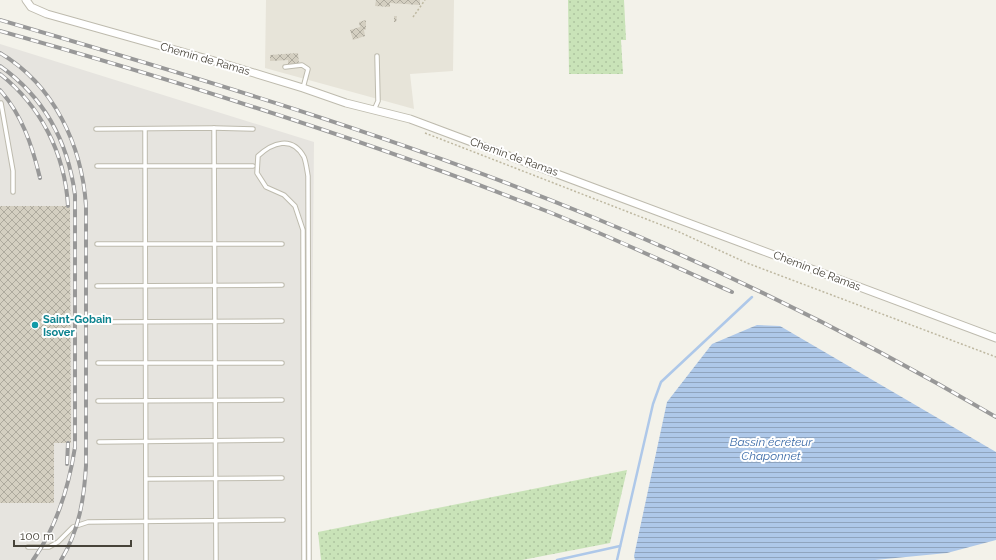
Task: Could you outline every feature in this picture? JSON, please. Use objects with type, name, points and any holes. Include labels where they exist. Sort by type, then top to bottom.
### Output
[{"type":"street","name":"Chemin de Ramas","points":[[26,0],[31,7],[47,14],[218,62],[346,103],[410,119],[996,338]]},
{"type":"lane","points":[[374,110],[378,101],[377,56]]},
{"type":"lane","points":[[285,67],[302,65],[308,69],[303,88]]},
{"type":"lane","points":[[1,103],[13,172],[13,192]]},
{"type":"lane","points":[[214,128],[216,560]]},
{"type":"lane","points":[[96,129],[254,129]]},
{"type":"lane","points":[[145,129],[147,166],[146,560]]},
{"type":"lane","points":[[304,560],[303,230],[295,206],[284,195],[266,187],[257,173],[258,156],[269,146],[285,143],[298,148],[304,158],[308,176],[309,560]]},
{"type":"lane","points":[[97,166],[253,166]]},
{"type":"lane","points":[[97,244],[282,244]]},
{"type":"lane","points":[[97,286],[282,285]]},
{"type":"lane","points":[[98,322],[282,321]]},
{"type":"lane","points":[[98,363],[282,363]]},
{"type":"lane","points":[[98,400],[282,400]]},
{"type":"lane","points":[[99,442],[282,440]]},
{"type":"lane","points":[[146,479],[282,478]]},
{"type":"lane","points":[[28,548],[49,547],[58,542],[73,527],[88,522],[282,520]]},
{"type":"path","points":[[413,17],[425,0]]},
{"type":"path","points":[[425,133],[677,231],[747,263],[996,357]]},
{"type":"shaded area","points":[[266,0],[454,0],[453,71],[410,74],[414,109],[265,68]]},
{"type":"shaded area","points":[[0,44],[314,142],[310,560],[0,560]]},
{"type":"green space","points":[[568,0],[624,0],[626,40],[621,40],[623,74],[569,74]]},
{"type":"green space","points":[[627,470],[610,543],[522,560],[321,560],[318,532]]},
{"type":"water","name":"Bassin écréteur Chaponnet","points":[[757,325],[780,326],[996,452],[996,540],[947,553],[875,560],[635,560],[634,556],[667,402],[712,344]]},
{"type":"building","points":[[376,0],[420,0],[420,5],[390,3],[390,7],[375,6]]},
{"type":"building","points":[[394,16],[397,16],[396,22],[394,22]]},
{"type":"building","points":[[366,20],[366,29],[364,30],[365,36],[353,40],[350,30],[360,27],[359,22]]},
{"type":"building","points":[[298,53],[299,64],[288,65],[288,60],[270,61],[270,55]]},
{"type":"building","name":"Saint-Gobain Isover","points":[[0,206],[70,206],[71,443],[54,443],[54,503],[0,503]]},
{"type":"waterway","points":[[617,560],[653,404],[661,382],[752,297]]},
{"type":"waterway","points":[[557,560],[620,546]]},
{"type":"railway","points":[[0,20],[298,110],[445,160],[518,187],[642,238],[796,309],[847,335],[996,417]]},
{"type":"railway","points":[[0,31],[208,92],[414,161],[549,212],[732,292]]},
{"type":"railway","points":[[0,53],[19,66],[36,82],[50,99],[62,119],[71,139],[78,161],[86,206],[86,466],[80,514],[72,538],[61,560]]},
{"type":"railway","points":[[0,66],[16,78],[29,92],[41,106],[51,122],[67,157],[75,195],[75,447],[69,477],[55,520],[41,548],[33,560]]},
{"type":"railway","points":[[0,74],[28,101],[48,132],[62,168],[68,206]]},
{"type":"railway","points":[[0,90],[20,120],[30,142],[40,178]]},
{"type":"railway","points":[[67,464],[68,443]]},
{"type":"place","name":"Saint-Gobain Isover","points":[[35,325]]}]
